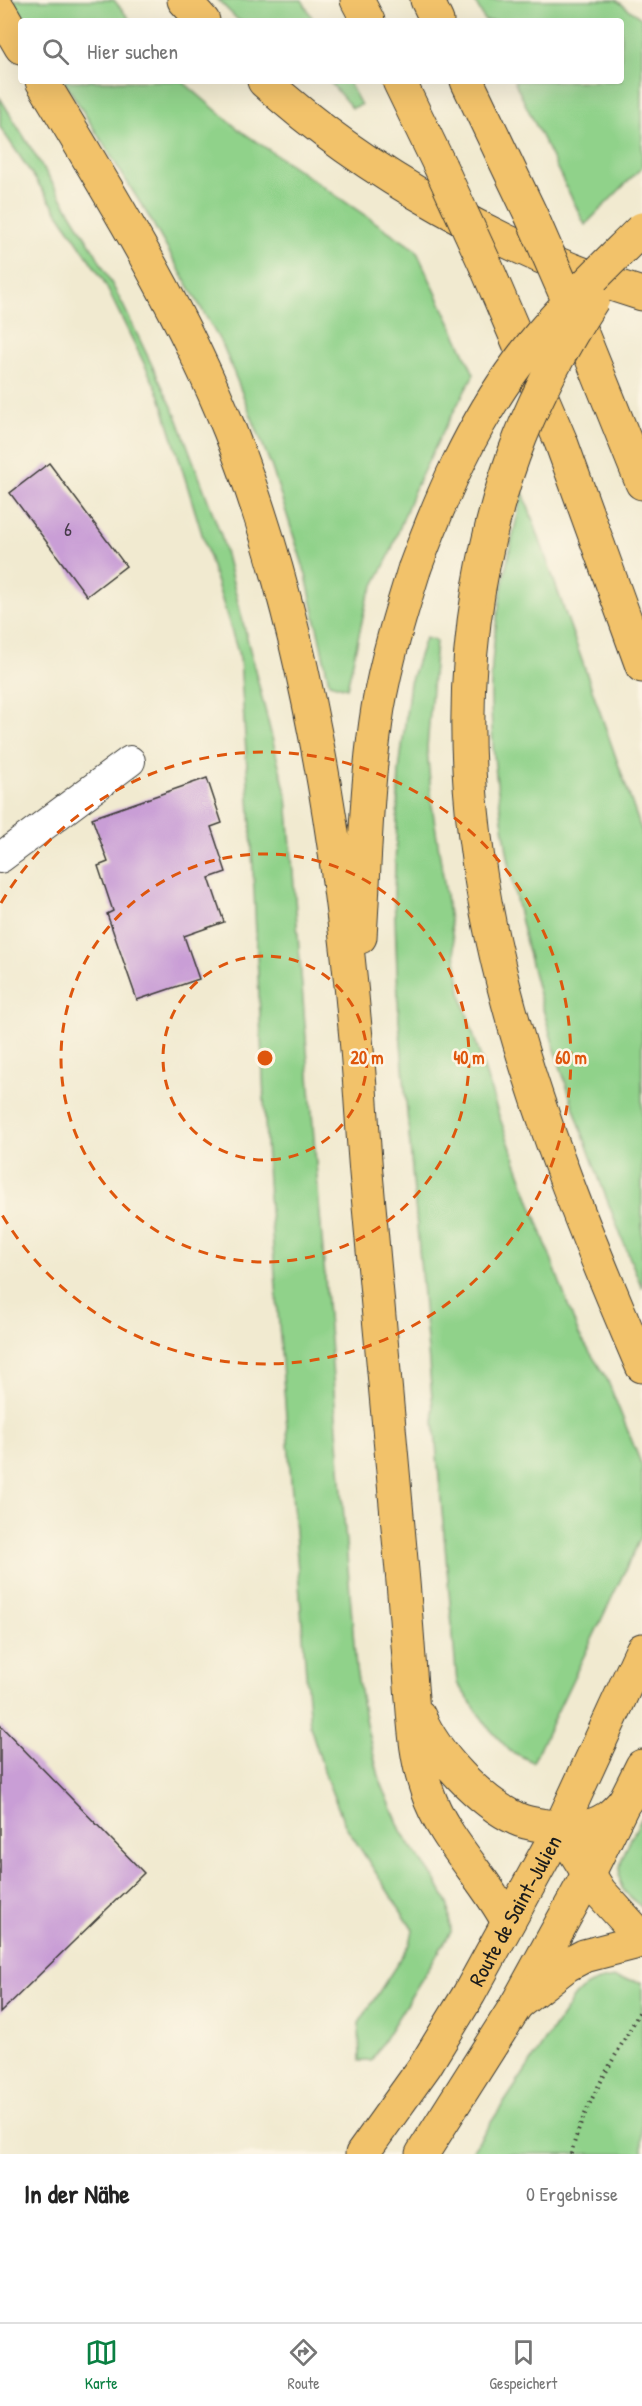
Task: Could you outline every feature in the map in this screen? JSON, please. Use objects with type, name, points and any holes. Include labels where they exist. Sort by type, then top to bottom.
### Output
[{"type":"main road","points":[[184,0],[200,18]]},
{"type":"main road","points":[[357,0],[366,18]]},
{"type":"main road","points":[[426,0],[435,18]]},
{"type":"main road","points":[[0,11],[18,41]]},
{"type":"main road","points":[[44,84],[93,165],[167,296],[205,372],[250,487],[294,643],[318,753],[335,858],[355,1025],[415,1740],[431,1802],[448,1833],[497,1900],[508,1922]]},
{"type":"main road","points":[[268,84],[346,148],[410,188],[528,250],[583,275],[642,294]]},
{"type":"main road","points":[[400,84],[486,266],[561,442],[642,666]]},
{"type":"main road","points":[[468,84],[531,215],[572,309],[642,483]]},
{"type":"main road","points":[[355,1025],[367,813],[377,718],[389,660],[414,570],[447,483],[497,394],[548,326],[642,229]]},
{"type":"main road","points":[[642,229],[618,261],[562,348],[526,420],[495,507],[479,588],[468,680],[468,757],[478,862],[494,951],[532,1084],[580,1213],[642,1366]]},
{"type":"main road","name":"Route de Saint-Julien","points":[[362,2154],[425,2066],[470,1994],[560,1828],[642,1650]]},
{"type":"main road","points":[[412,1698],[431,1741],[470,1784],[517,1820],[560,1828],[584,1827],[606,1819],[627,1798]]},
{"type":"main road","name":"Route de Saint-Julien","points":[[422,2154],[517,2004],[589,1873],[642,1766]]},
{"type":"main road","points":[[517,2004],[567,1965],[584,1956],[642,1940],[609,1905],[560,1828]]},
{"type":"street","points":[[0,858],[130,761]]},
{"type":"path","points":[[571,2154],[580,2123],[591,2098],[642,2007]]},
{"type":"green space","points":[[13,0],[114,0],[129,18],[24,18]]},
{"type":"green space","points":[[218,0],[302,0],[312,18],[236,18]]},
{"type":"green space","points":[[474,0],[616,0],[642,19],[642,167],[585,225],[515,84],[624,84],[624,18],[483,18]]},
{"type":"green space","points":[[66,84],[186,84],[238,129],[416,250],[474,374],[413,493],[389,556],[367,599],[347,688],[329,683],[306,575],[272,468],[224,348],[149,217]]},
{"type":"green space","points":[[332,84],[350,84],[361,105],[352,108]]},
{"type":"green space","points":[[0,98],[95,252],[176,415],[221,535],[287,797],[356,1669],[367,1729],[380,1780],[402,1833],[436,1881],[449,1906],[451,1932],[371,2061],[360,2061],[359,2023],[410,1944],[413,1930],[345,1825],[327,1780],[310,1726],[268,1183],[251,829],[240,659],[160,396],[102,278],[0,127]]},
{"type":"green space","points":[[523,492],[642,832],[642,1288],[600,1182],[562,1074],[531,964],[507,851],[495,768],[492,726],[492,660],[502,587]]},
{"type":"green space","points":[[425,638],[436,641],[427,748],[432,805],[462,998],[498,1113],[579,1335],[607,1379],[642,1466],[642,1535],[533,1762],[510,1751],[488,1727],[457,1683],[399,1021],[394,893],[399,771],[410,683]]},
{"type":"green space","points":[[642,1817],[642,1908],[622,1888],[620,1870],[625,1851]]},
{"type":"green space","points":[[614,1978],[642,1982],[642,2154],[470,2154],[575,1995],[598,1981]]},
{"type":"building","points":[[49,463],[126,566],[87,596],[10,493]]},
{"type":"building","points":[[207,778],[222,823],[211,827],[226,872],[209,878],[224,922],[184,936],[199,979],[137,1000],[107,914],[113,911],[98,866],[108,862],[92,818]]},
{"type":"building","points":[[0,1725],[144,1873],[0,2013]]}]
